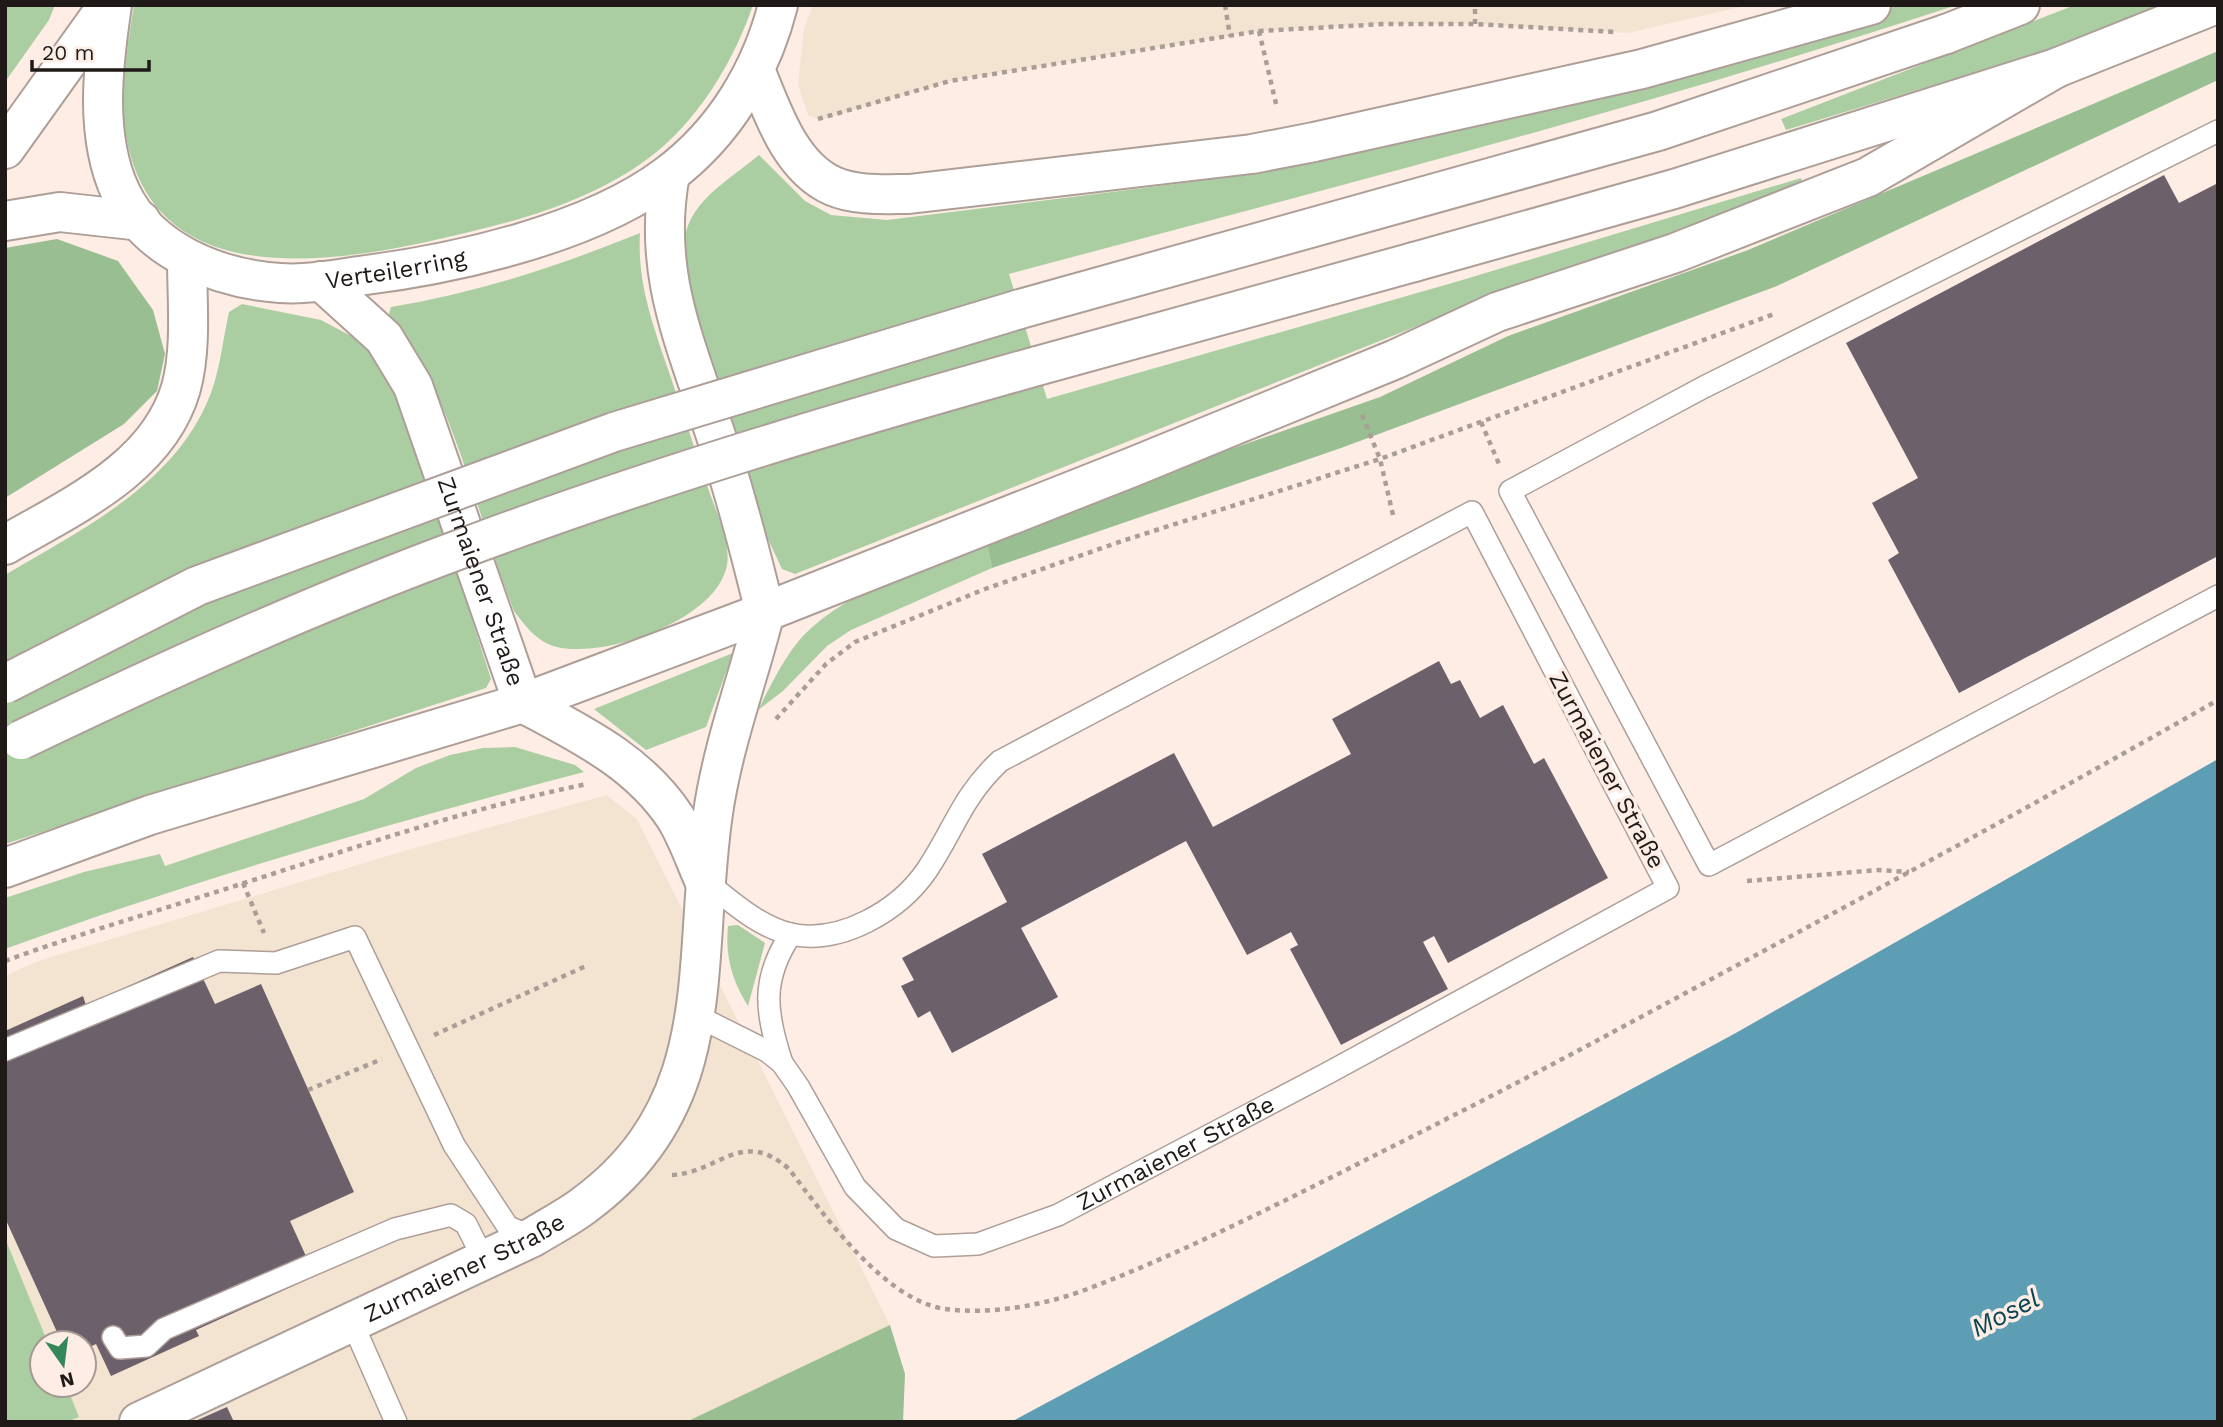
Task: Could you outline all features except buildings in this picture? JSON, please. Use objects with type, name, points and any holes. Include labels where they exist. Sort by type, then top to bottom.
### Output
[{"type":"main road","points":[[5,149],[110,5]]},
{"type":"main road","name":"Verteilerring","points":[[110,5],[104,90],[106,138],[122,195],[141,221],[187,259],[211,269],[280,283],[321,281],[452,261],[532,238],[609,209],[670,174],[707,139],[756,72],[778,5]]},
{"type":"main road","points":[[756,72],[783,133],[807,166],[833,186],[866,193],[909,194],[1252,154],[1314,142],[1642,69],[1871,5]]},
{"type":"main road","points":[[5,684],[197,586],[614,432],[1020,309],[1658,131],[1946,34],[2020,5]]},
{"type":"main road","points":[[5,748],[293,615],[465,547],[637,486],[780,440],[1037,366],[1674,189],[2056,68],[2214,5]]},
{"type":"main road","points":[[5,868],[150,815],[523,703],[765,612],[1222,431],[1396,359],[1497,312],[1675,253],[1868,177],[2056,68]]},
{"type":"main road","points":[[670,174],[662,237],[673,313],[714,429],[765,612]]},
{"type":"main road","points":[[5,221],[60,212],[141,221]]},
{"type":"main road","points":[[5,545],[128,468],[169,420],[181,386],[188,317],[187,259]]},
{"type":"main road","name":"Zurmaiener Straße","points":[[321,281],[384,338],[413,386],[523,703],[614,753],[638,774],[677,820],[704,880]]},
{"type":"main road","name":"Zurmaiener Straße","points":[[139,1422],[533,1237],[583,1206],[623,1170],[667,1113],[684,1068],[695,1015],[704,880],[713,811],[727,743],[765,612]]},
{"type":"lane","points":[[2218,131],[1704,387],[1510,491],[1709,865],[2218,596]]},
{"type":"lane","name":"Zurmaiener Straße","points":[[695,1015],[767,1051],[782,1063],[799,1086],[855,1187],[896,1229],[934,1246],[978,1244],[1058,1215],[1328,1073],[1668,888],[1472,512],[1010,755],[973,788],[927,870],[904,898],[886,912],[849,929],[791,934],[754,918],[704,880]]},
{"type":"lane","name":"Zurmaiener Straße","points":[[782,1063],[768,1009],[769,979],[791,934]]},
{"type":"lane","points":[[5,1050],[219,961],[276,963],[355,937],[454,1145],[508,1227],[533,1237]]},
{"type":"lane","points":[[113,1337],[120,1349],[146,1346],[164,1329],[395,1229],[451,1215],[466,1224],[484,1260]]},
{"type":"lane","points":[[352,1322],[396,1422]]},
{"type":"path","points":[[1225,5],[1230,36]]},
{"type":"path","points":[[1475,24],[1475,9],[1478,5]]},
{"type":"path","points":[[808,115],[820,120],[950,81],[1259,31],[1372,24],[1475,24],[1628,33]]},
{"type":"path","points":[[1259,31],[1277,108]]},
{"type":"path","points":[[727,743],[778,718],[826,664],[855,642],[985,589],[1380,459],[1778,313]]},
{"type":"path","points":[[1361,411],[1380,459],[1393,515]]},
{"type":"path","points":[[1481,422],[1510,491]]},
{"type":"path","points":[[623,1170],[649,1175],[684,1174],[729,1153],[761,1151],[776,1157],[866,1261],[906,1293],[942,1308],[984,1310],[1032,1303],[1087,1290],[1268,1209],[1516,1084],[1910,873],[2218,700]]},
{"type":"path","points":[[5,961],[88,930],[419,825],[558,790],[638,774]]},
{"type":"path","points":[[1709,865],[1744,881],[1878,870],[1910,873]]},
{"type":"path","points":[[243,883],[276,963]]},
{"type":"path","points":[[309,1090],[586,966]]},
{"type":"shaded area","points":[[813,5],[1749,5],[1628,33],[1475,24],[1384,24],[1259,31],[950,81],[820,120],[808,115],[798,84],[804,29]]},
{"type":"shaded area","points":[[607,795],[637,819],[890,1325],[686,1422],[67,1422],[79,1417],[72,1399],[98,1399],[98,1329],[42,1329],[5,1238],[5,976],[38,961],[404,851]]},
{"type":"green space","points":[[5,5],[55,5],[49,20],[5,82]]},
{"type":"green space","points":[[134,5],[753,5],[727,65],[689,120],[659,150],[608,184],[523,218],[464,233],[388,250],[289,259],[241,254],[199,240],[163,214],[138,175],[123,107]]},
{"type":"green space","points":[[1900,5],[1957,5],[1840,43],[1604,113],[1009,274],[1047,399],[1459,281],[1801,178],[1804,189],[1460,309],[795,574],[782,569],[766,535],[685,289],[682,263],[684,241],[697,209],[708,196],[759,155],[805,201],[831,215],[887,220],[1255,174],[1467,124],[1765,46]]},
{"type":"green space","points":[[2075,5],[2160,5],[2049,50],[1786,130],[1781,119]]},
{"type":"green space","points":[[2218,51],[2218,80],[1777,286],[1341,448],[992,568],[987,545],[1171,470],[1380,397],[1508,336],[1748,250]]},
{"type":"green space","points":[[640,233],[641,269],[647,304],[722,526],[727,546],[727,565],[720,582],[708,598],[673,623],[652,633],[611,645],[567,649],[539,639],[514,611],[446,416],[411,344],[389,314],[391,307],[455,294],[517,277]]},
{"type":"green space","points":[[57,239],[118,261],[153,310],[165,354],[157,391],[124,424],[5,498],[5,248]]},
{"type":"green space","points":[[242,304],[321,320],[353,337],[380,363],[404,408],[491,679],[486,688],[5,844],[5,575],[119,505],[169,461],[189,435],[206,405],[218,371],[229,312]]},
{"type":"green space","points":[[987,545],[992,568],[851,630],[827,646],[783,691],[758,710],[790,653],[803,636],[822,619],[843,604],[890,581]]},
{"type":"green space","points":[[733,653],[706,727],[646,750],[594,709]]},
{"type":"green space","points":[[515,747],[575,765],[584,772],[293,854],[149,899],[5,949],[5,898],[84,872],[160,854],[165,866],[364,799],[416,768],[450,755],[483,748]]},
{"type":"green space","points":[[738,925],[765,943],[748,1006],[734,978],[729,958],[728,926]]},
{"type":"green space","points":[[5,1238],[42,1329],[28,1329],[28,1399],[72,1399],[79,1417],[67,1422],[5,1422]]},
{"type":"green space","points":[[890,1325],[905,1374],[903,1422],[686,1422]]},
{"type":"water","name":"Mosel","points":[[2218,759],[2218,1422],[1011,1422],[1734,1034]]}]
